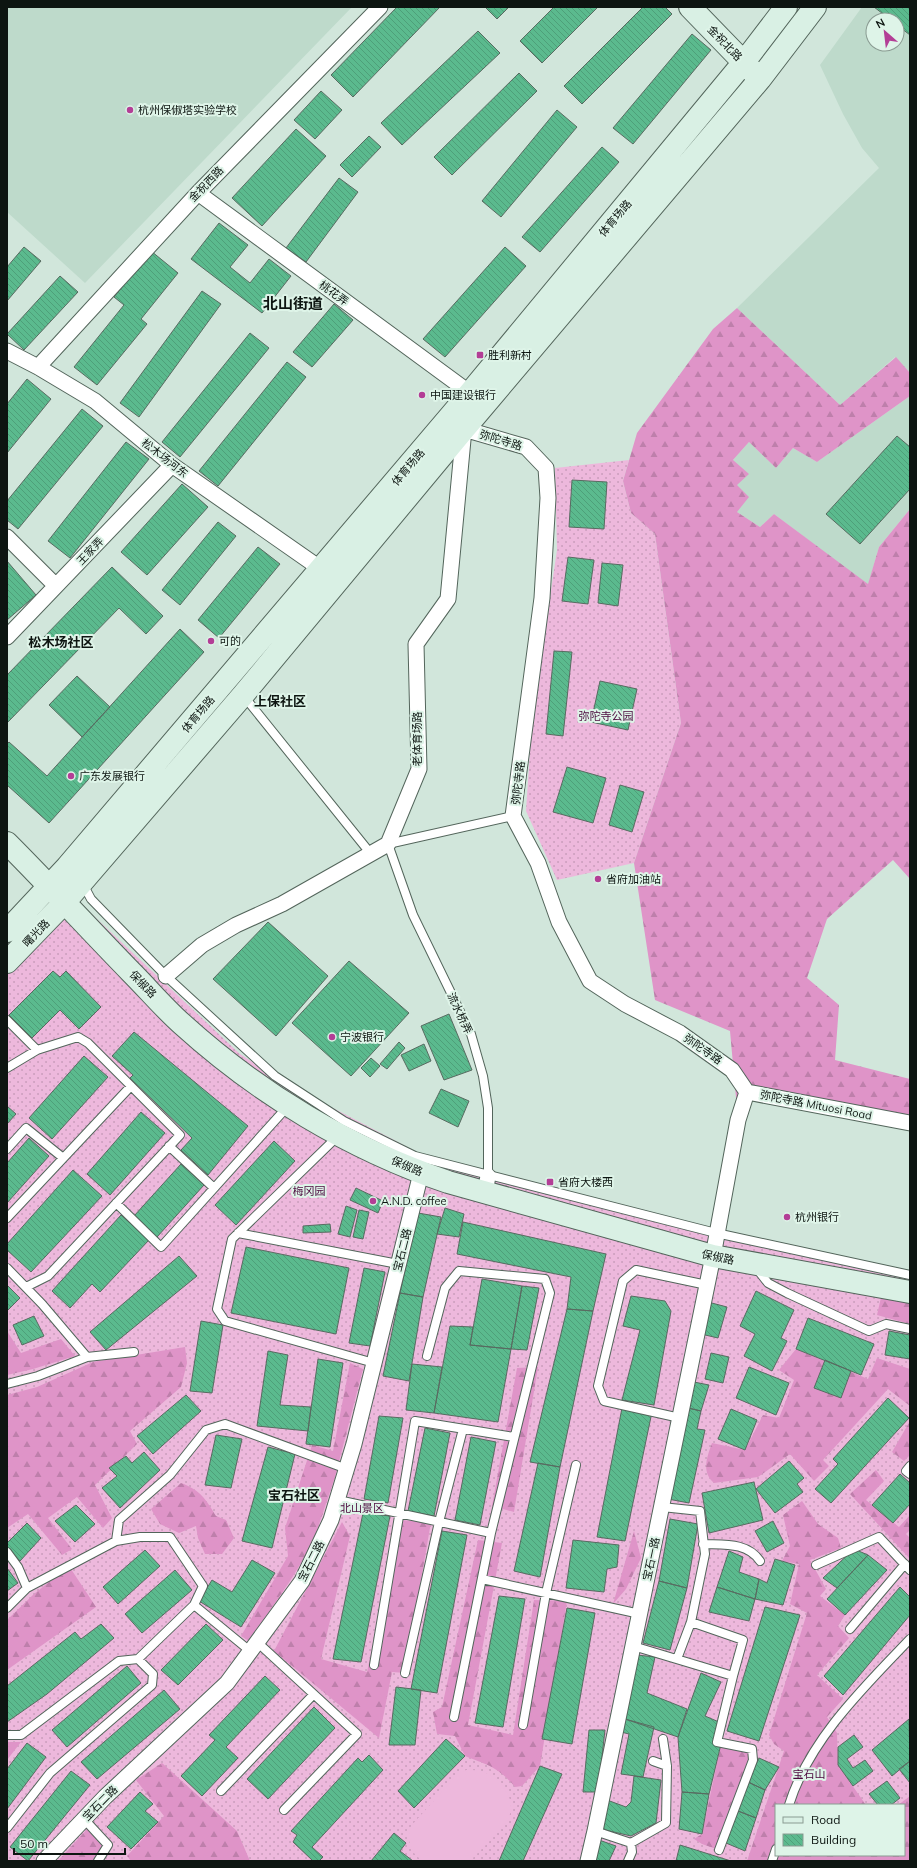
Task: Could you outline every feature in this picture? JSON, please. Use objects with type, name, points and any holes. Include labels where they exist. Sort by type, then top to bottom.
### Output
[{"type":"main road","name":"金祝北路","points":[[690,7],[760,79]]},
{"type":"main road","name":"体育场路","points":[[13,925],[49,886],[470,393],[744,62],[786,7]]},
{"type":"main road","name":"体育场路","points":[[64,903],[242,695],[464,429],[760,79],[815,7]]},
{"type":"main road","name":"保俶路","points":[[7,843],[181,1023],[214,1052],[281,1100],[339,1135],[421,1173],[486,1184],[712,1256],[910,1292]]},
{"type":"main road","name":"曙光路","points":[[7,962],[64,903]]},
{"type":"street","name":"金祝西路","points":[[38,367],[198,192],[380,7]]},
{"type":"street","name":"桃花弄","points":[[198,192],[470,393]]},
{"type":"street","name":"松木场河东","points":[[7,351],[38,367],[95,401],[172,465],[321,569]]},
{"type":"street","name":"弥陀寺路","points":[[464,429],[526,447],[546,468],[548,498],[542,598],[513,816],[538,863],[559,922],[590,981],[625,1004],[680,1033],[732,1070],[746,1092]]},
{"type":"street","name":"老体育场路","points":[[388,844],[419,769],[416,644],[448,599],[464,429]]},
{"type":"street","name":"王家弄","points":[[7,637],[172,465]]},
{"type":"street","points":[[7,537],[56,586]]},
{"type":"street","points":[[166,976],[202,945],[236,925],[282,904],[388,844]]},
{"type":"street","name":"弥陀寺路 Mituosi Road","points":[[712,1256],[738,1120],[746,1092],[910,1123]]},
{"type":"street","name":"宝石二路","points":[[44,1861],[84,1819],[227,1683],[302,1581],[331,1520],[338,1500],[421,1173]]},
{"type":"street","name":"宝石一路","points":[[588,1861],[596,1830],[712,1256]]},
{"type":"lane","points":[[242,695],[371,854]]},
{"type":"lane","points":[[388,844],[513,816]]},
{"type":"lane","name":"流水桥弄","points":[[388,844],[413,915],[471,1034],[483,1076],[488,1108],[486,1184]]},
{"type":"lane","points":[[82,882],[91,899],[166,976],[275,1076],[344,1121],[414,1156],[486,1184],[910,1274]]},
{"type":"lane","points":[[7,1020],[37,1050]]},
{"type":"lane","points":[[7,1068],[37,1050],[78,1037],[88,1043],[180,1135],[48,1276],[26,1287]]},
{"type":"lane","points":[[116,1203],[161,1247],[214,1188],[281,1100],[256,1058]]},
{"type":"lane","points":[[7,1218],[62,1157],[131,1086]]},
{"type":"lane","points":[[7,1149],[26,1128],[62,1157]]},
{"type":"lane","points":[[339,1135],[232,1239],[217,1309],[225,1321],[374,1363]]},
{"type":"lane","points":[[169,1146],[214,1188]]},
{"type":"lane","points":[[238,1233],[398,1264]]},
{"type":"lane","points":[[752,1264],[768,1283],[869,1331],[886,1324],[910,1329]]},
{"type":"lane","points":[[7,1268],[42,1304],[87,1358]]},
{"type":"lane","points":[[680,1418],[604,1401],[598,1386],[623,1281],[636,1270],[707,1285]]},
{"type":"lane","points":[[427,1356],[445,1288],[460,1271],[545,1279],[550,1293],[491,1533],[454,1717]]},
{"type":"lane","points":[[7,1384],[38,1376],[87,1358],[134,1352]]},
{"type":"lane","points":[[374,1664],[416,1421],[514,1437]]},
{"type":"lane","points":[[116,1541],[119,1520],[170,1475],[206,1430],[225,1424],[347,1468]]},
{"type":"lane","points":[[405,1673],[439,1522],[463,1429]]},
{"type":"lane","points":[[523,1725],[546,1593],[576,1465]]},
{"type":"lane","points":[[910,1466],[906,1471],[910,1474]]},
{"type":"lane","points":[[338,1500],[491,1533]]},
{"type":"lane","points":[[662,1507],[700,1511],[704,1544],[704,1554],[691,1622],[677,1659]]},
{"type":"lane","points":[[7,1608],[27,1588],[116,1541],[140,1537],[170,1537],[203,1586],[194,1605],[138,1659],[119,1661],[21,1735],[7,1735]]},
{"type":"lane","points":[[816,1565],[879,1537],[908,1567],[850,1629]]},
{"type":"lane","points":[[704,1544],[745,1548],[755,1554],[760,1561]]},
{"type":"lane","points":[[7,1552],[18,1567],[27,1588]]},
{"type":"lane","points":[[482,1579],[640,1614]]},
{"type":"lane","points":[[194,1605],[253,1647],[314,1695],[357,1734],[284,1810]]},
{"type":"lane","points":[[691,1622],[743,1640],[717,1742],[752,1749],[753,1760],[719,1850]]},
{"type":"lane","points":[[789,1804],[799,1776],[843,1710],[910,1639]]},
{"type":"lane","points":[[633,1646],[733,1676]]},
{"type":"lane","points":[[7,1828],[50,1772],[152,1685],[153,1674],[138,1659]]},
{"type":"lane","points":[[221,1791],[314,1695]]},
{"type":"lane","points":[[631,1844],[666,1823],[667,1766],[663,1739]]},
{"type":"lane","points":[[653,1761],[667,1766]]},
{"type":"lane","points":[[84,1819],[108,1845],[98,1861]]},
{"type":"lane","points":[[596,1830],[631,1844]]},
{"type":"lane","points":[[628,1861],[632,1852],[631,1844]]},
{"type":"shaded area","name":"杭州保俶塔实验学校","points":[[7,7],[352,7],[85,283],[7,212]]},
{"type":"shaded area","points":[[862,7],[910,7],[910,373],[895,357],[840,405],[737,308],[879,168],[862,148],[843,114],[820,65]]},
{"type":"shaded area","points":[[910,396],[910,509],[879,547],[868,585],[774,514],[760,527],[737,512],[737,485],[733,460],[749,442],[776,468],[793,448],[817,462]]},
{"type":"green space","points":[[737,308],[840,405],[896,357],[910,373],[910,396],[817,462],[793,448],[776,468],[749,442],[733,460],[749,474],[737,485],[749,497],[737,512],[760,527],[774,514],[868,584],[879,547],[910,509],[910,879],[893,860],[827,919],[807,978],[839,1005],[835,1060],[910,1079],[910,1123],[747,1092],[738,1120],[730,1031],[655,1000],[634,863],[681,723],[655,534],[631,513],[623,481],[637,433],[713,329]]},
{"type":"green space","name":"弥陀寺公园","points":[[629,460],[623,481],[631,513],[655,534],[681,723],[634,863],[557,880],[526,811],[532,721],[557,550],[555,468]]},
{"type":"green space","name":"北山景区","points":[[65,889],[240,1054],[287,1084],[436,1162],[910,1279],[910,1861],[7,1861],[7,945]]},
{"type":"green space","points":[[882,1293],[910,1299],[910,1324],[877,1315]]},
{"type":"green space","points":[[7,1331],[21,1353],[61,1339],[75,1356],[33,1369],[7,1375]]},
{"type":"green space","points":[[185,1347],[187,1363],[181,1387],[130,1431],[137,1444],[95,1485],[112,1518],[103,1528],[77,1497],[48,1518],[72,1549],[62,1555],[28,1514],[7,1528],[7,1395],[37,1387],[93,1362]]},
{"type":"green space","points":[[796,1349],[868,1379],[877,1358],[910,1369],[910,1406],[888,1389],[823,1460],[829,1466],[814,1481],[790,1454],[758,1477],[714,1483],[710,1479],[706,1469],[707,1459],[712,1443],[745,1450],[763,1415],[779,1418],[794,1380],[779,1370]]},
{"type":"green space","points":[[350,1363],[363,1369],[335,1477],[312,1545],[290,1581],[249,1641],[241,1636],[288,1556],[285,1528],[312,1445],[333,1451]]},
{"type":"green space","points":[[538,1367],[514,1512],[492,1506],[517,1368]]},
{"type":"green space","points":[[910,1421],[910,1455],[904,1461],[892,1452]]},
{"type":"green space","points":[[876,1470],[884,1481],[866,1500],[899,1527],[910,1515],[910,1530],[906,1534],[910,1538],[910,1559],[850,1494]]},
{"type":"green space","points":[[181,1483],[198,1492],[206,1500],[216,1516],[226,1520],[234,1538],[222,1554],[205,1554],[198,1538],[196,1526],[179,1533],[160,1524],[151,1509]]},
{"type":"green space","name":"宝石山","points":[[802,1501],[818,1524],[838,1538],[841,1548],[810,1560],[826,1589],[820,1596],[845,1615],[838,1626],[849,1638],[817,1675],[843,1699],[827,1717],[837,1733],[838,1765],[865,1804],[775,1804],[775,1856],[905,1856],[905,1804],[899,1804],[910,1796],[910,1861],[747,1861],[784,1751],[774,1744],[769,1735],[807,1613],[790,1604],[799,1564],[782,1561],[790,1546],[783,1515]]},
{"type":"green space","points":[[399,1520],[431,1522],[405,1673],[392,1672],[379,1738],[274,1651],[342,1522],[350,1536],[321,1659],[367,1672]]},
{"type":"green space","points":[[634,1531],[641,1558],[626,1589],[613,1604]]},
{"type":"green space","points":[[478,1540],[502,1543],[468,1725],[513,1735],[534,1600],[567,1601],[540,1766],[522,1786],[515,1787],[498,1771],[486,1764],[465,1756],[455,1736],[437,1734],[433,1712],[442,1707]]},
{"type":"green space","points":[[69,1566],[96,1607],[7,1670],[7,1620],[34,1594]]},
{"type":"green space","points":[[7,1742],[21,1742],[7,1760]]},
{"type":"green space","points":[[721,1744],[750,1753],[753,1760],[719,1850],[702,1844],[694,1839],[702,1834]]},
{"type":"green space","points":[[162,1763],[237,1831],[250,1861],[131,1861],[127,1856],[164,1816],[136,1780]]},
{"type":"green space","points":[[466,1770],[478,1770],[484,1772],[503,1786],[510,1800],[510,1815],[498,1832],[470,1861],[422,1861],[413,1852],[408,1838],[411,1826],[457,1775]]},
{"type":"green space","points":[[90,1826],[105,1850],[99,1861],[58,1861]]},
{"type":"building","points":[[397,7],[440,7],[353,97],[331,75]]},
{"type":"building","points":[[485,7],[509,7],[497,19]]},
{"type":"building","points":[[554,7],[598,7],[542,63],[520,41]]},
{"type":"building","points":[[643,7],[665,7],[672,14],[582,104],[564,86]]},
{"type":"building","points":[[874,7],[910,7],[910,35],[905,31],[905,12],[881,12]]},
{"type":"building","points":[[478,31],[500,53],[402,145],[381,123]]},
{"type":"building","points":[[692,34],[711,50],[633,144],[613,128]]},
{"type":"building","points":[[519,73],[537,91],[452,175],[434,157]]},
{"type":"building","points":[[321,91],[342,110],[315,139],[294,120]]},
{"type":"building","points":[[557,110],[577,127],[501,217],[482,201]]},
{"type":"building","points":[[296,129],[326,156],[262,226],[232,198]]},
{"type":"building","points":[[369,136],[381,147],[352,177],[340,165]]},
{"type":"building","points":[[602,147],[619,162],[540,252],[522,237]]},
{"type":"building","points":[[339,178],[358,192],[306,262],[286,248]]},
{"type":"building","points":[[219,223],[248,245],[230,267],[250,283],[269,259],[291,276],[262,313],[191,259]]},
{"type":"building","points":[[24,247],[41,261],[7,301],[7,267]]},
{"type":"building","points":[[505,247],[526,266],[445,357],[423,339]]},
{"type":"building","points":[[151,251],[178,273],[141,319],[147,324],[97,385],[74,367],[124,305],[114,297]]},
{"type":"building","points":[[60,276],[78,292],[24,350],[7,334]]},
{"type":"building","points":[[202,291],[221,304],[139,417],[120,403]]},
{"type":"building","points":[[334,304],[353,320],[312,367],[293,352]]},
{"type":"building","points":[[250,333],[269,348],[180,457],[162,442]]},
{"type":"building","points":[[287,362],[306,377],[218,486],[199,471]]},
{"type":"building","points":[[27,379],[51,399],[7,453],[7,404]]},
{"type":"building","points":[[82,409],[103,426],[18,529],[7,520],[7,501]]},
{"type":"building","points":[[897,436],[910,447],[910,489],[860,544],[826,514]]},
{"type":"building","points":[[126,442],[149,459],[70,558],[48,541]]},
{"type":"building","points":[[572,480],[607,482],[604,529],[569,527]]},
{"type":"building","points":[[182,484],[208,507],[147,575],[121,552]]},
{"type":"building","points":[[218,522],[236,536],[180,605],[162,590]]},
{"type":"building","points":[[258,547],[280,564],[219,638],[198,620]]},
{"type":"building","points":[[568,557],[594,560],[588,604],[562,601]]},
{"type":"building","points":[[7,561],[36,595],[7,620]]},
{"type":"building","points":[[602,563],[623,565],[618,606],[598,603]]},
{"type":"building","points":[[112,567],[163,616],[146,634],[119,608],[7,723],[7,675]]},
{"type":"building","points":[[180,629],[204,652],[49,823],[7,785],[7,744],[9,742],[47,776]]},
{"type":"building","points":[[554,651],[572,652],[563,736],[546,734]]},
{"type":"building","points":[[77,676],[110,707],[82,737],[49,705]]},
{"type":"building","points":[[600,681],[637,689],[628,730],[591,722]]},
{"type":"building","points":[[567,767],[606,778],[593,823],[553,812]]},
{"type":"building","points":[[620,785],[644,792],[632,832],[609,825]]},
{"type":"building","points":[[268,922],[328,976],[276,1036],[213,979]]},
{"type":"building","points":[[349,961],[409,1013],[351,1076],[292,1023]]},
{"type":"building","points":[[53,971],[60,977],[66,971],[101,1007],[79,1029],[60,1010],[32,1038],[9,1015]]},
{"type":"building","points":[[449,1014],[472,1070],[444,1080],[421,1026]]},
{"type":"building","points":[[134,1032],[248,1126],[208,1175],[181,1150],[192,1138],[130,1078],[133,1075],[112,1056]]},
{"type":"building","points":[[399,1042],[405,1048],[387,1069],[380,1064]]},
{"type":"building","points":[[424,1044],[431,1061],[409,1071],[401,1055]]},
{"type":"building","points":[[84,1056],[108,1077],[52,1139],[29,1118]]},
{"type":"building","points":[[371,1058],[380,1066],[370,1077],[361,1068]]},
{"type":"building","points":[[441,1089],[469,1101],[458,1127],[429,1113]]},
{"type":"building","points":[[7,1106],[16,1114],[7,1124]]},
{"type":"building","points":[[141,1112],[165,1133],[110,1195],[87,1174]]},
{"type":"building","points":[[29,1138],[49,1156],[7,1203],[7,1163]]},
{"type":"building","points":[[274,1141],[295,1161],[236,1225],[215,1205]]},
{"type":"building","points":[[181,1164],[204,1185],[157,1237],[134,1216]]},
{"type":"building","points":[[73,1170],[102,1196],[31,1272],[7,1250],[7,1244]]},
{"type":"building","points":[[356,1188],[383,1201],[378,1213],[350,1200]]},
{"type":"building","points":[[346,1206],[357,1210],[350,1237],[338,1234]]},
{"type":"building","points":[[445,1208],[464,1214],[459,1237],[437,1234]]},
{"type":"building","points":[[359,1210],[369,1212],[363,1239],[353,1237]]},
{"type":"building","points":[[418,1213],[441,1217],[423,1297],[400,1293]]},
{"type":"building","points":[[121,1215],[149,1240],[100,1292],[92,1284],[70,1308],[52,1291]]},
{"type":"building","points":[[463,1222],[606,1254],[593,1311],[567,1309],[571,1277],[457,1254]]},
{"type":"building","points":[[330,1224],[331,1232],[303,1233],[303,1226]]},
{"type":"building","points":[[246,1247],[349,1268],[336,1334],[231,1313]]},
{"type":"building","points":[[179,1256],[197,1276],[106,1350],[90,1332]]},
{"type":"building","points":[[364,1268],[385,1272],[370,1346],[349,1343]]},
{"type":"building","points":[[482,1279],[522,1286],[511,1349],[470,1345]]},
{"type":"building","points":[[7,1285],[20,1298],[7,1311]]},
{"type":"building","points":[[522,1286],[539,1288],[527,1350],[511,1349]]},
{"type":"building","points":[[756,1291],[794,1310],[781,1338],[787,1341],[772,1371],[744,1356],[755,1334],[740,1326]]},
{"type":"building","points":[[400,1293],[423,1297],[409,1381],[383,1376]]},
{"type":"building","points":[[631,1296],[665,1301],[671,1311],[654,1405],[622,1400],[640,1330],[623,1326]]},
{"type":"building","points":[[708,1302],[727,1307],[718,1338],[701,1334]]},
{"type":"building","points":[[567,1309],[593,1311],[560,1467],[530,1462]]},
{"type":"building","points":[[34,1316],[44,1336],[22,1345],[13,1325]]},
{"type":"building","points":[[808,1318],[874,1344],[861,1375],[796,1349]]},
{"type":"building","points":[[201,1321],[223,1325],[212,1393],[190,1391]]},
{"type":"building","points":[[450,1326],[473,1327],[470,1345],[511,1349],[498,1422],[434,1413]]},
{"type":"building","points":[[889,1331],[910,1335],[910,1359],[885,1355]]},
{"type":"building","points":[[268,1351],[288,1355],[280,1405],[311,1407],[308,1431],[257,1426]]},
{"type":"building","points":[[711,1353],[729,1357],[723,1383],[705,1379]]},
{"type":"building","points":[[318,1359],[343,1363],[330,1447],[306,1444]]},
{"type":"building","points":[[825,1360],[851,1371],[841,1398],[814,1388]]},
{"type":"building","points":[[412,1364],[442,1367],[434,1413],[406,1410]]},
{"type":"building","points":[[749,1367],[789,1383],[776,1415],[736,1398]]},
{"type":"building","points":[[694,1382],[709,1385],[701,1411],[688,1408]]},
{"type":"building","points":[[186,1395],[201,1411],[153,1454],[137,1436]]},
{"type":"building","points":[[888,1398],[909,1418],[831,1503],[815,1489],[838,1464],[833,1459]]},
{"type":"building","points":[[622,1408],[652,1412],[625,1541],[597,1537]]},
{"type":"building","points":[[688,1408],[701,1411],[697,1429],[705,1430],[689,1503],[668,1499]]},
{"type":"building","points":[[731,1409],[757,1420],[745,1450],[718,1439]]},
{"type":"building","points":[[379,1416],[403,1418],[388,1503],[364,1499]]},
{"type":"building","points":[[425,1428],[450,1433],[434,1516],[408,1511]]},
{"type":"building","points":[[216,1435],[242,1439],[231,1488],[205,1485]]},
{"type":"building","points":[[471,1437],[496,1442],[480,1525],[455,1520]]},
{"type":"building","points":[[268,1447],[295,1454],[272,1548],[242,1541]]},
{"type":"building","points":[[144,1452],[160,1470],[120,1508],[102,1488],[117,1476],[109,1468],[126,1456],[132,1463]]},
{"type":"building","points":[[789,1461],[804,1478],[797,1484],[803,1492],[775,1513],[756,1489]]},
{"type":"building","points":[[538,1463],[560,1467],[540,1577],[514,1571]]},
{"type":"building","points":[[900,1474],[910,1483],[910,1504],[893,1523],[872,1505]]},
{"type":"building","points":[[754,1482],[763,1520],[709,1533],[702,1493]]},
{"type":"building","points":[[76,1505],[95,1524],[75,1542],[55,1521]]},
{"type":"building","points":[[363,1513],[390,1516],[361,1662],[333,1659]]},
{"type":"building","points":[[670,1519],[698,1524],[687,1588],[659,1581]]},
{"type":"building","points":[[773,1521],[784,1543],[767,1552],[755,1531]]},
{"type":"building","points":[[27,1523],[41,1538],[20,1561],[7,1547],[7,1543]]},
{"type":"building","points":[[442,1531],[467,1535],[437,1693],[411,1689]]},
{"type":"building","points":[[573,1540],[619,1545],[617,1567],[607,1569],[604,1592],[566,1588]]},
{"type":"building","points":[[854,1549],[868,1555],[837,1588],[823,1578]]},
{"type":"building","points":[[145,1550],[160,1566],[118,1604],[103,1587]]},
{"type":"building","points":[[729,1551],[743,1557],[739,1572],[759,1579],[755,1599],[717,1587]]},
{"type":"building","points":[[868,1555],[887,1570],[845,1615],[827,1599]]},
{"type":"building","points":[[775,1559],[795,1565],[783,1605],[755,1599],[759,1579],[767,1583]]},
{"type":"building","points":[[252,1560],[275,1573],[241,1627],[199,1601],[212,1580],[232,1592]]},
{"type":"building","points":[[7,1568],[18,1583],[7,1591]]},
{"type":"building","points":[[175,1570],[192,1590],[142,1633],[125,1614]]},
{"type":"building","points":[[659,1581],[687,1588],[670,1650],[643,1643]]},
{"type":"building","points":[[717,1587],[755,1599],[749,1621],[709,1612]]},
{"type":"building","points":[[900,1587],[910,1597],[910,1615],[843,1695],[824,1676]]},
{"type":"building","points":[[499,1596],[525,1599],[503,1727],[475,1723]]},
{"type":"building","points":[[765,1607],[800,1615],[759,1741],[727,1731]]},
{"type":"building","points":[[567,1608],[595,1613],[572,1744],[542,1739]]},
{"type":"building","points":[[101,1624],[114,1638],[47,1694],[7,1722],[7,1686],[75,1632],[81,1639]]},
{"type":"building","points":[[206,1624],[223,1640],[178,1685],[161,1670]]},
{"type":"building","points":[[637,1655],[655,1657],[647,1693],[687,1709],[678,1737],[625,1719]]},
{"type":"building","points":[[127,1666],[141,1683],[67,1747],[52,1730]]},
{"type":"building","points":[[701,1673],[721,1682],[705,1716],[719,1722],[721,1744],[709,1794],[682,1792],[678,1737]]},
{"type":"building","points":[[265,1676],[280,1690],[226,1747],[238,1758],[202,1796],[181,1776],[215,1740],[209,1735]]},
{"type":"building","points":[[396,1687],[421,1690],[415,1745],[389,1745]]},
{"type":"building","points":[[164,1690],[180,1709],[97,1779],[81,1762]]},
{"type":"building","points":[[314,1707],[335,1728],[268,1799],[247,1779]]},
{"type":"building","points":[[625,1719],[654,1727],[643,1777],[621,1774],[629,1734],[621,1732]]},
{"type":"building","points":[[909,1719],[910,1761],[892,1776],[872,1750]]},
{"type":"building","points":[[589,1730],[605,1730],[598,1792],[583,1792]]},
{"type":"building","points":[[854,1735],[863,1747],[847,1759],[853,1768],[865,1760],[873,1771],[853,1786],[838,1765],[838,1747]]},
{"type":"building","points":[[446,1739],[465,1756],[414,1808],[398,1791]]},
{"type":"building","points":[[27,1743],[46,1757],[7,1809],[7,1769]]},
{"type":"building","points":[[369,1755],[383,1770],[312,1847],[323,1857],[319,1861],[313,1861],[293,1842],[297,1835],[291,1831],[358,1758],[362,1762]]},
{"type":"building","points":[[759,1758],[779,1767],[765,1790],[748,1782]]},
{"type":"building","points":[[910,1761],[910,1783],[899,1769]]},
{"type":"building","points":[[540,1766],[562,1774],[523,1861],[499,1861]]},
{"type":"building","points":[[71,1771],[90,1785],[28,1861],[10,1847]]},
{"type":"building","points":[[634,1776],[661,1780],[656,1823],[631,1836],[601,1829],[607,1800],[626,1807],[631,1802]]},
{"type":"building","points":[[887,1781],[900,1798],[892,1804],[877,1804],[869,1794]]},
{"type":"building","points":[[748,1782],[765,1790],[756,1818],[738,1811]]},
{"type":"building","points":[[140,1792],[153,1804],[145,1811],[158,1822],[131,1849],[107,1827]]},
{"type":"building","points":[[682,1792],[709,1794],[702,1834],[679,1829]]},
{"type":"building","points":[[738,1811],[756,1818],[745,1851],[726,1843]]},
{"type":"building","points":[[394,1833],[406,1843],[400,1851],[413,1861],[371,1861]]},
{"type":"building","points":[[599,1840],[616,1846],[609,1861],[591,1861]]},
{"type":"building","points":[[680,1845],[731,1861],[676,1861]]},
{"type":"place","name":"杭州保俶塔实验学校","points":[[130,110]]},
{"type":"place","name":"胜利新村","points":[[480,355]]},
{"type":"place","name":"中国建设银行","points":[[422,395]]},
{"type":"place","name":"可的","points":[[211,641]]},
{"type":"place","name":"广东发展银行","points":[[71,776]]},
{"type":"place","name":"省府加油站","points":[[598,879]]},
{"type":"place","name":"宁波银行","points":[[332,1037]]},
{"type":"place","name":"省府大楼西","points":[[550,1182]]},
{"type":"place","name":"A.N.D. coffee","points":[[373,1201]]},
{"type":"place","name":"杭州银行","points":[[787,1217]]},
{"type":"district","name":"北山街道","points":[[293,304]]},
{"type":"district","name":"松木场社区","points":[[61,642]]},
{"type":"district","name":"上保社区","points":[[280,701]]},
{"type":"district","name":"宝石社区","points":[[294,1495]]},
{"type":"park label","name":"梅冈园","points":[[309,1191]]}]
